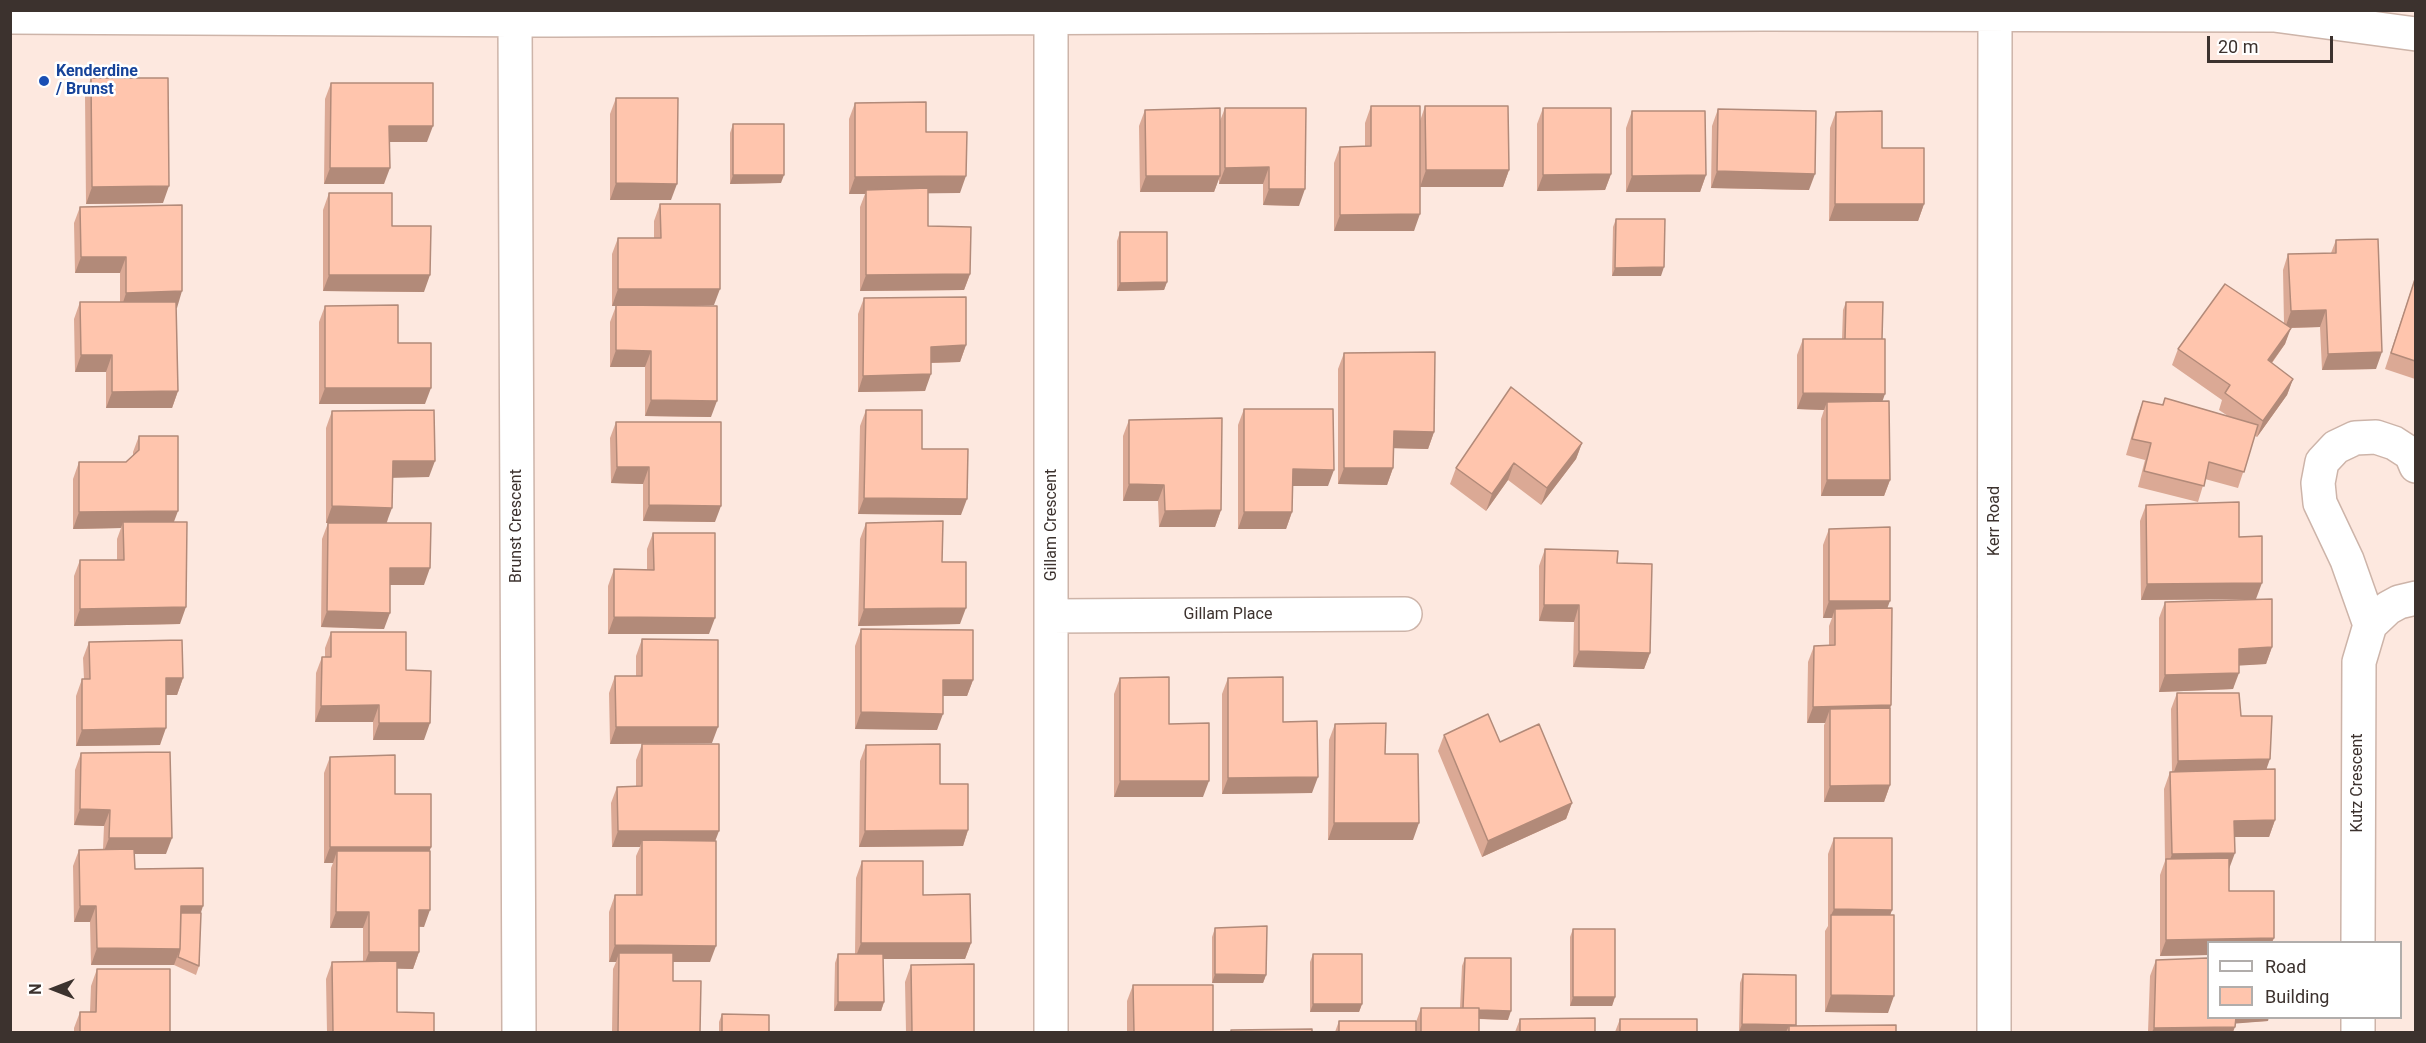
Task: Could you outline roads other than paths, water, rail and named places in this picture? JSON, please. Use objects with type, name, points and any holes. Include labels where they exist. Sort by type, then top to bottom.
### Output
[{"type":"street","points":[[10,17],[515,20],[1996,13],[2274,15],[2415,34]]},
{"type":"street","name":"Kerr Road","points":[[1994,1032],[1996,13]]},
{"type":"street","name":"Gillam Crescent","points":[[1051,17],[1051,1032]]},
{"type":"street","name":"Brunst Crescent","points":[[515,20],[519,1032]]},
{"type":"street","points":[[2415,466],[2411,454],[2394,443],[2376,437],[2355,438],[2336,447],[2322,462],[2318,483],[2320,503],[2347,560],[2370,625],[2388,608],[2399,602],[2415,598]]},
{"type":"street","name":"Gillam Place","points":[[1051,616],[1405,614]]},
{"type":"street","name":"Kutz Crescent","points":[[2358,941],[2357,695],[2359,662],[2370,625]]},
{"type":"place","name":"Kenderdine / Brunst","points":[[44,81]]}]
